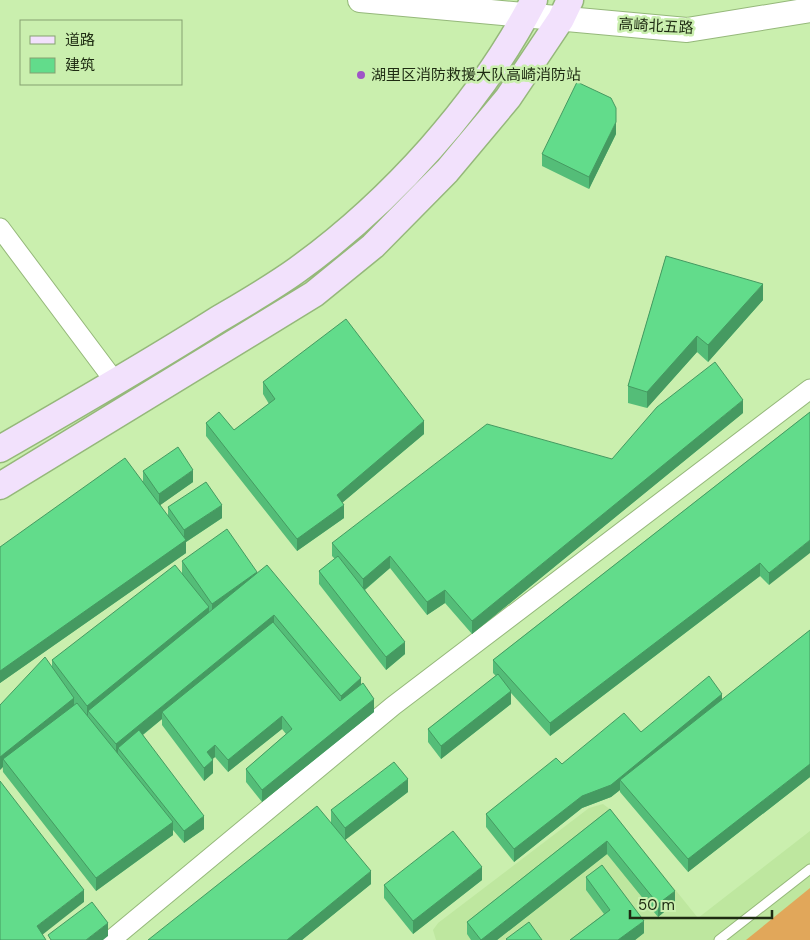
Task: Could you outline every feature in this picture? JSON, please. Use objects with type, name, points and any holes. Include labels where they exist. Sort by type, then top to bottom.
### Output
[{"type":"main road","points":[[0,449],[116,383],[297,270],[349,228],[425,155],[481,85],[530,8]]},
{"type":"main road","points":[[0,486],[314,294],[373,246],[446,170],[508,98],[565,9]]},
{"type":"street","name":"高崎北五路","points":[[360,0],[565,9],[687,30],[810,10]]},
{"type":"street","points":[[0,228],[116,383]]},
{"type":"street","points":[[110,940],[393,706],[810,390]]},
{"type":"lane","points":[[719,940],[810,869]]},
{"type":"shaded area","points":[[603,804],[611,810],[698,918],[810,831],[810,940],[436,940],[433,930],[438,923],[589,808]]},
{"type":"shaded area","points":[[810,888],[810,940],[746,940]]},
{"type":"building","points":[[577,82],[611,98],[616,108],[616,122],[589,177],[542,154]]},
{"type":"building","points":[[666,256],[763,284],[708,345],[697,336],[647,392],[628,386]]},
{"type":"building","points":[[346,319],[424,421],[337,495],[344,505],[297,539],[206,423],[219,412],[234,430],[275,399],[263,382]]},
{"type":"building","points":[[715,362],[743,400],[472,621],[445,590],[427,602],[390,556],[363,579],[332,543],[487,424],[612,459],[657,407]]},
{"type":"building","points":[[810,412],[810,540],[769,573],[760,563],[550,723],[493,660]]},
{"type":"building","points":[[178,447],[193,470],[159,494],[143,471]]},
{"type":"building","points":[[125,458],[186,540],[0,671],[0,547]]},
{"type":"building","points":[[206,482],[222,505],[184,530],[168,507]]},
{"type":"building","points":[[227,529],[257,572],[212,604],[182,561]]},
{"type":"building","points":[[338,556],[405,642],[386,657],[319,571]]},
{"type":"building","points":[[175,565],[209,607],[87,706],[52,660]]},
{"type":"building","points":[[267,565],[361,678],[341,696],[274,615],[116,744],[88,711]]},
{"type":"building","points":[[273,622],[340,701],[363,683],[374,699],[262,790],[246,769],[292,729],[282,716],[228,760],[215,745],[207,752],[213,760],[204,768],[162,712]]},
{"type":"building","points":[[810,630],[810,764],[688,859],[620,780]]},
{"type":"building","points":[[45,657],[74,698],[0,757],[0,705]]},
{"type":"building","points":[[498,674],[511,691],[441,746],[428,729]]},
{"type":"building","points":[[709,676],[722,694],[611,785],[582,796],[514,849],[486,814],[556,758],[562,764],[624,713],[641,732]]},
{"type":"building","points":[[77,703],[173,822],[96,878],[3,759]]},
{"type":"building","points":[[139,730],[204,816],[184,831],[118,748]]},
{"type":"building","points":[[394,762],[408,779],[345,828],[331,810]]},
{"type":"building","points":[[0,781],[84,890],[37,926],[46,940],[0,940]]},
{"type":"building","points":[[317,806],[371,871],[287,940],[148,940]]},
{"type":"building","points":[[610,809],[675,891],[658,904],[607,841],[481,940],[467,922]]},
{"type":"building","points":[[453,831],[482,867],[413,921],[384,885]]},
{"type":"building","points":[[602,865],[644,921],[618,940],[570,940],[610,910],[586,877]]},
{"type":"building","points":[[92,902],[108,923],[86,940],[51,940],[48,935]]},
{"type":"building","points":[[529,922],[542,940],[506,939]]},
{"type":"place","name":"湖里区消防救援大队高崎消防站","points":[[361,75]]}]
